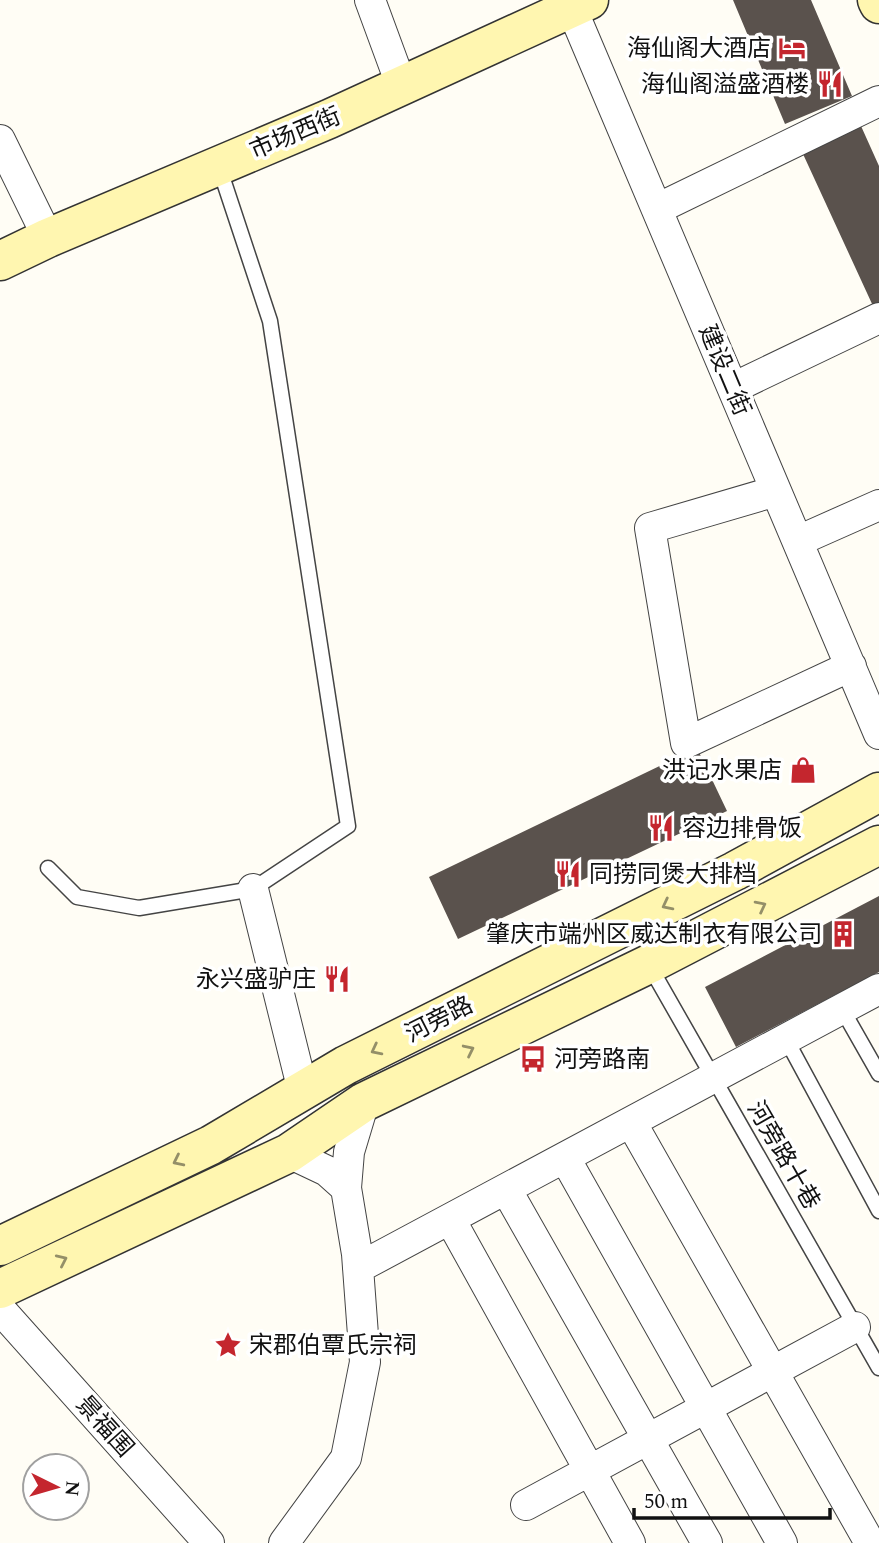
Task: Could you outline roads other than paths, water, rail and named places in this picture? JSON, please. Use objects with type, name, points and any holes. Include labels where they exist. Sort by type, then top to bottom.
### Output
[{"type":"street","points":[[370,0],[402,86]]},
{"type":"street","name":"市场西街","points":[[0,261],[402,86],[580,3]]},
{"type":"street","name":"建设二街","points":[[580,3],[657,209],[879,734]]},
{"type":"street","points":[[657,209],[879,102]]},
{"type":"street","points":[[0,140],[48,238]]},
{"type":"street","points":[[733,388],[879,318]]},
{"type":"street","points":[[776,491],[650,528],[685,743],[851,666]]},
{"type":"street","points":[[798,541],[879,505]]},
{"type":"street","name":"河旁路","points":[[0,1246],[211,1145],[346,1065],[735,871],[879,792]]},
{"type":"street","name":"河旁路","points":[[0,1289],[289,1153],[364,1102],[649,964],[879,845]]},
{"type":"street","points":[[253,889],[303,1091]]},
{"type":"street","points":[[358,1268],[879,989]]},
{"type":"street","points":[[284,1543],[346,1458],[365,1363],[358,1268],[345,1188],[349,1152],[364,1102]]},
{"type":"street","points":[[631,1122],[870,1543]]},
{"type":"street","points":[[289,1153],[327,1171],[345,1188]]},
{"type":"street","points":[[565,1158],[782,1543]]},
{"type":"street","points":[[506,1189],[707,1543]]},
{"type":"street","points":[[450,1219],[630,1543]]},
{"type":"street","name":"景福围","points":[[0,1309],[209,1543]]},
{"type":"street","points":[[526,1505],[855,1327]]},
{"type":"lane","points":[[48,868],[77,897],[139,908],[253,889],[348,826],[270,320],[218,166]]},
{"type":"lane","name":"河旁路十巷","points":[[649,964],[879,1368]]},
{"type":"lane","points":[[842,1009],[879,1074]]},
{"type":"lane","points":[[786,1039],[879,1210]]},
{"type":"place","name":"海仙阁大酒店","points":[[792,48]]},
{"type":"place","name":"海仙阁溢盛酒楼","points":[[830,84]]},
{"type":"place","name":"洪记水果店","points":[[803,770]]},
{"type":"place","name":"容边排骨饭","points":[[661,828]]},
{"type":"place","name":"同捞同煲大排档","points":[[568,874]]},
{"type":"place","name":"肇庆市端州区威达制衣有限公司","points":[[843,934]]},
{"type":"place","name":"永兴盛驴庄","points":[[337,979]]},
{"type":"place","name":"河旁路南","points":[[533,1059]]},
{"type":"place","name":"宋郡伯覃氏宗祠","points":[[228,1345]]}]
